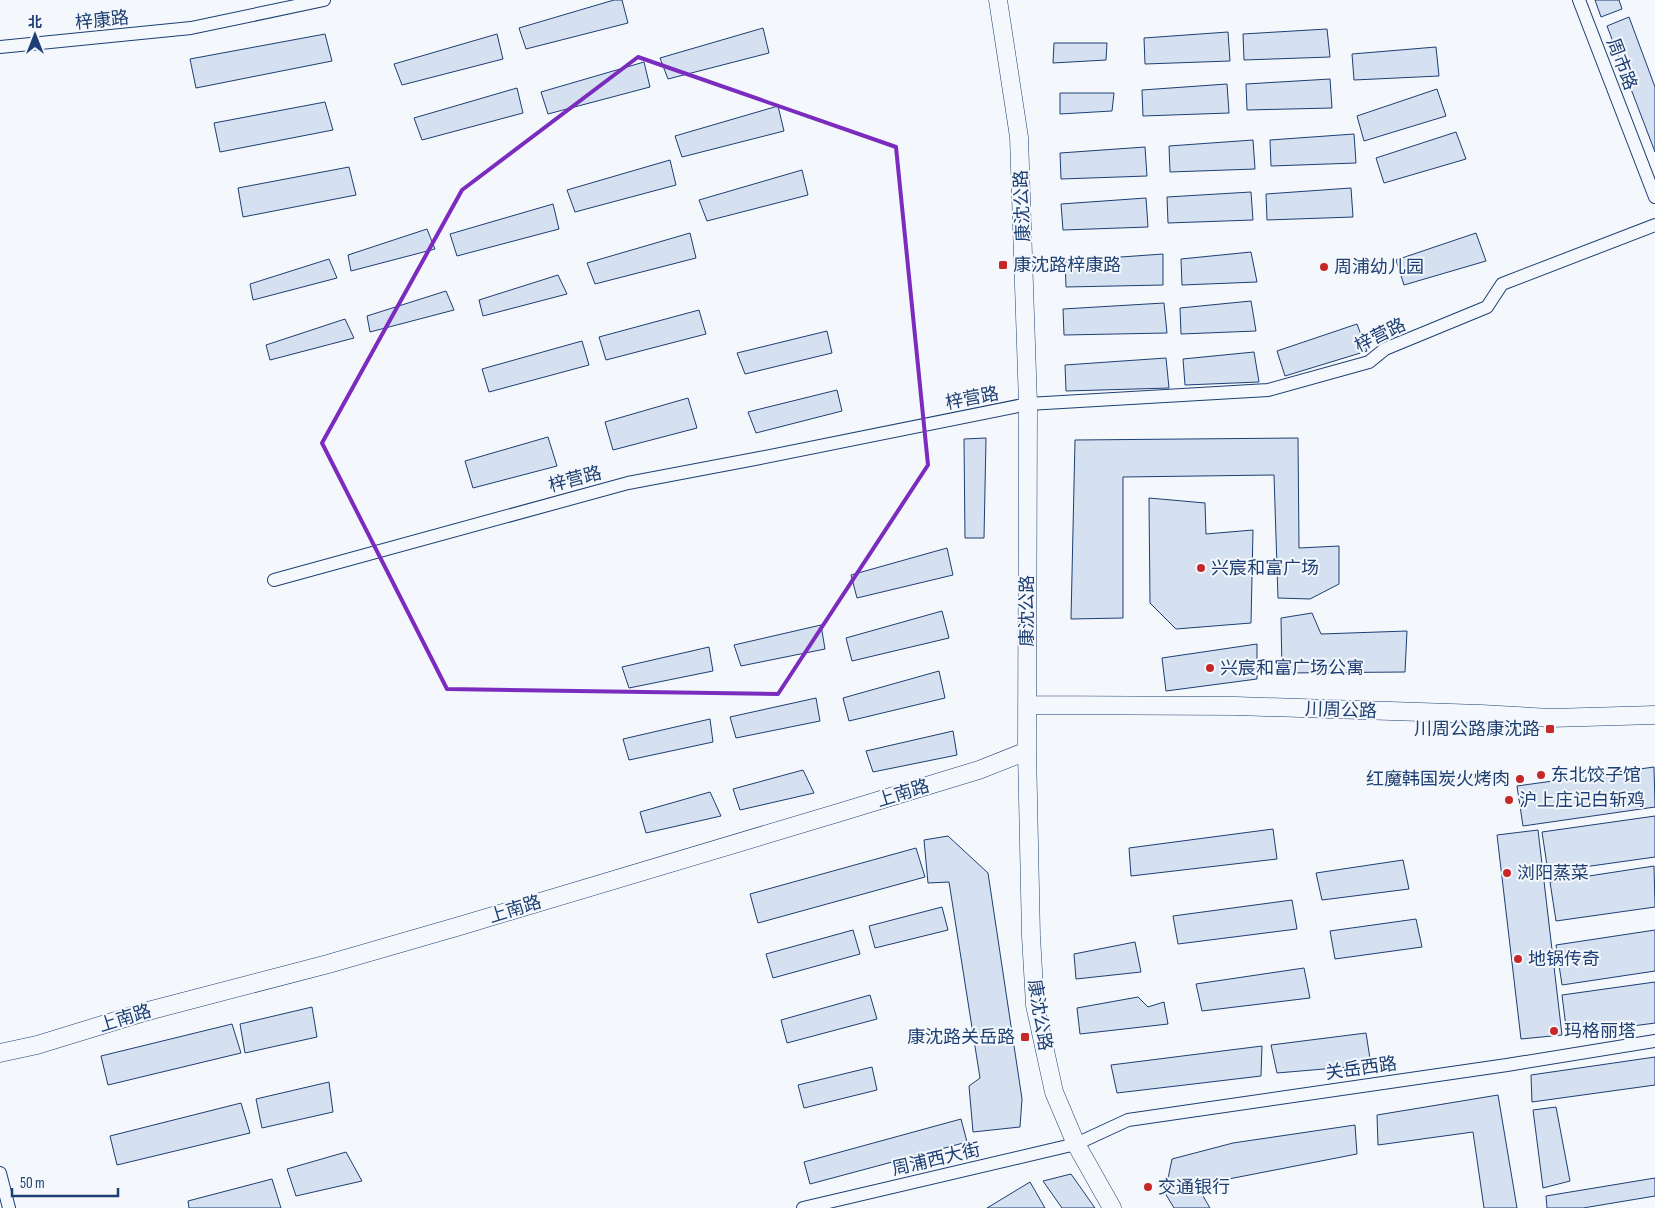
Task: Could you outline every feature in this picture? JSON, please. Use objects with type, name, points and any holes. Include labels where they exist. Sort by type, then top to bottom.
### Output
[{"type":"street","name":"梓康路","points":[[0,47],[191,28],[324,0]]},
{"type":"street","name":"康沈公路","points":[[998,0],[1020,136],[1028,404],[1027,751],[1035,1005],[1054,1092],[1076,1144],[1112,1208]]},
{"type":"street","name":"周市路","points":[[1579,0],[1655,196]]},
{"type":"street","name":"梓营路","points":[[274,580],[628,483],[1028,404],[1268,390],[1369,362],[1385,349],[1487,307],[1502,284],[1655,225]]},
{"type":"street","name":"川周公路","points":[[1027,705],[1236,706],[1551,718],[1655,715]]},
{"type":"street","name":"上南路","points":[[0,1053],[37,1045],[148,1012],[328,964],[472,922],[979,770],[1027,751]]},
{"type":"street","name":"关岳西路","points":[[1076,1144],[1128,1120],[1507,1065],[1655,1041]]},
{"type":"street","name":"周浦西大街","points":[[803,1208],[1076,1144]]},
{"type":"street","points":[[0,1173],[9,1208]]},
{"type":"highlighted area","points":[[638,57],[896,147],[928,465],[778,694],[447,689],[322,443],[462,190]]},
{"type":"building","points":[[614,0],[622,0],[628,23],[526,49],[519,28]]},
{"type":"building","points":[[1595,0],[1619,0],[1622,9],[1601,17]]},
{"type":"building","points":[[1629,17],[1655,87],[1655,152],[1607,26]]},
{"type":"building","points":[[763,28],[769,53],[668,79],[660,58]]},
{"type":"building","points":[[1327,29],[1330,57],[1244,60],[1243,34]]},
{"type":"building","points":[[1228,32],[1230,61],[1145,64],[1144,38]]},
{"type":"building","points":[[325,34],[332,61],[196,88],[190,59]]},
{"type":"building","points":[[497,34],[503,59],[402,85],[394,64]]},
{"type":"building","points":[[1054,43],[1107,43],[1106,60],[1053,63]]},
{"type":"building","points":[[1436,47],[1439,76],[1354,80],[1352,54]]},
{"type":"building","points":[[644,62],[650,87],[548,114],[541,92]]},
{"type":"building","points":[[1330,79],[1332,108],[1247,110],[1246,84]]},
{"type":"building","points":[[1227,84],[1229,113],[1143,116],[1142,90]]},
{"type":"building","points":[[517,88],[523,113],[422,140],[414,118]]},
{"type":"building","points":[[1437,89],[1446,116],[1364,141],[1357,116]]},
{"type":"building","points":[[1060,93],[1114,93],[1112,111],[1060,114]]},
{"type":"building","points":[[325,102],[333,130],[220,152],[214,123]]},
{"type":"building","points":[[778,106],[784,131],[682,157],[675,136]]},
{"type":"building","points":[[1456,132],[1466,159],[1384,183],[1376,158]]},
{"type":"building","points":[[1354,134],[1356,163],[1271,166],[1270,140]]},
{"type":"building","points":[[1253,140],[1255,169],[1170,172],[1169,146]]},
{"type":"building","points":[[1145,147],[1147,176],[1061,179],[1060,153]]},
{"type":"building","points":[[670,160],[676,185],[575,212],[567,190]]},
{"type":"building","points":[[349,167],[356,195],[243,217],[238,188]]},
{"type":"building","points":[[802,170],[808,195],[707,221],[699,200]]},
{"type":"building","points":[[1351,188],[1353,217],[1267,220],[1266,194]]},
{"type":"building","points":[[1251,192],[1253,220],[1168,223],[1167,197]]},
{"type":"building","points":[[1146,198],[1148,227],[1063,230],[1061,204]]},
{"type":"building","points":[[553,204],[559,229],[457,256],[450,234]]},
{"type":"building","points":[[427,229],[435,249],[351,271],[348,255]]},
{"type":"building","points":[[690,233],[696,258],[595,284],[587,263]]},
{"type":"building","points":[[1476,233],[1486,261],[1404,285],[1396,260]]},
{"type":"building","points":[[1251,252],[1257,282],[1182,285],[1181,259]]},
{"type":"building","points":[[1163,254],[1163,285],[1066,287],[1065,261]]},
{"type":"building","points":[[329,259],[337,278],[253,300],[250,284]]},
{"type":"building","points":[[558,275],[567,294],[483,316],[479,300]]},
{"type":"building","points":[[446,291],[454,310],[370,332],[367,316]]},
{"type":"building","points":[[1251,301],[1256,331],[1181,334],[1180,308]]},
{"type":"building","points":[[1164,303],[1167,333],[1064,335],[1063,309]]},
{"type":"building","points":[[699,310],[706,334],[606,360],[599,337]]},
{"type":"building","points":[[345,319],[354,338],[270,360],[266,345]]},
{"type":"building","points":[[1357,324],[1367,351],[1285,376],[1277,351]]},
{"type":"building","points":[[827,331],[832,353],[745,374],[737,353]]},
{"type":"building","points":[[582,341],[589,365],[489,392],[482,369]]},
{"type":"building","points":[[1254,352],[1259,382],[1185,385],[1183,359]]},
{"type":"building","points":[[1166,358],[1169,388],[1066,391],[1065,365]]},
{"type":"building","points":[[837,390],[842,411],[756,433],[748,412]]},
{"type":"building","points":[[688,398],[697,428],[613,450],[605,422]]},
{"type":"building","points":[[548,437],[557,466],[473,488],[465,461]]},
{"type":"building","points":[[986,438],[984,538],[965,538],[964,439]]},
{"type":"building","points":[[1298,438],[1299,548],[1339,546],[1339,584],[1310,599],[1278,598],[1274,475],[1123,477],[1123,618],[1071,619],[1075,440]]},
{"type":"building","name":"兴宸和富广场","points":[[1149,498],[1205,503],[1206,534],[1253,530],[1251,623],[1176,629],[1150,603]]},
{"type":"building","points":[[947,548],[953,575],[857,598],[851,575]]},
{"type":"building","points":[[942,611],[949,638],[852,661],[846,638]]},
{"type":"building","points":[[1312,613],[1321,634],[1407,631],[1405,672],[1282,673],[1281,618]]},
{"type":"building","points":[[821,625],[825,649],[741,666],[734,645]]},
{"type":"building","name":"兴宸和富广场公寓","points":[[1257,644],[1257,679],[1166,691],[1162,658]]},
{"type":"building","points":[[709,647],[713,671],[629,688],[622,667]]},
{"type":"building","points":[[939,671],[945,698],[849,721],[843,698]]},
{"type":"building","points":[[816,698],[820,721],[736,738],[730,717]]},
{"type":"building","points":[[710,719],[713,742],[629,760],[623,739]]},
{"type":"building","points":[[953,731],[957,755],[873,772],[866,751]]},
{"type":"building","points":[[1654,767],[1655,807],[1523,826],[1517,786]]},
{"type":"building","points":[[803,770],[814,793],[740,810],[733,789]]},
{"type":"building","points":[[710,792],[721,816],[646,833],[640,812]]},
{"type":"building","points":[[1655,816],[1655,857],[1548,872],[1542,832]]},
{"type":"building","points":[[1273,829],[1277,859],[1131,876],[1129,848]]},
{"type":"building","points":[[1538,830],[1562,1035],[1521,1039],[1497,835]]},
{"type":"building","points":[[948,836],[988,873],[1022,1099],[1020,1127],[973,1132],[969,1086],[980,1078],[949,882],[928,883],[924,840]]},
{"type":"building","points":[[916,848],[925,877],[758,923],[750,894]]},
{"type":"building","points":[[1403,860],[1409,889],[1322,900],[1316,873]]},
{"type":"building","points":[[1654,866],[1655,907],[1556,921],[1550,882]]},
{"type":"building","points":[[1292,900],[1297,929],[1178,944],[1173,916]]},
{"type":"building","points":[[942,907],[948,930],[875,948],[869,926]]},
{"type":"building","points":[[1416,919],[1422,947],[1335,959],[1330,931]]},
{"type":"building","points":[[853,930],[860,954],[773,978],[766,954]]},
{"type":"building","points":[[1655,930],[1655,971],[1562,985],[1556,945]]},
{"type":"building","points":[[1135,942],[1141,972],[1076,979],[1074,954]]},
{"type":"building","points":[[1304,968],[1310,998],[1202,1011],[1196,984]]},
{"type":"building","points":[[1655,982],[1655,1023],[1567,1035],[1562,995]]},
{"type":"building","points":[[870,995],[877,1019],[787,1043],[781,1020]]},
{"type":"building","points":[[1138,997],[1148,1007],[1164,1002],[1168,1024],[1080,1034],[1077,1008]]},
{"type":"building","points":[[312,1007],[317,1037],[245,1053],[240,1024]]},
{"type":"building","points":[[232,1024],[241,1053],[108,1085],[101,1056]]},
{"type":"building","points":[[1366,1033],[1371,1065],[1277,1073],[1271,1045]]},
{"type":"building","points":[[1262,1046],[1261,1076],[1117,1093],[1111,1065]]},
{"type":"building","points":[[1655,1057],[1655,1085],[1532,1102],[1531,1075]]},
{"type":"building","points":[[872,1067],[877,1090],[804,1108],[798,1085]]},
{"type":"building","points":[[329,1082],[333,1112],[262,1128],[256,1099]]},
{"type":"building","points":[[1498,1095],[1517,1208],[1484,1208],[1473,1132],[1378,1145],[1377,1115]]},
{"type":"building","points":[[241,1103],[250,1133],[117,1165],[110,1136]]},
{"type":"building","points":[[1556,1107],[1570,1181],[1543,1188],[1533,1110]]},
{"type":"building","points":[[961,1119],[967,1142],[810,1184],[804,1162]]},
{"type":"building","points":[[1355,1125],[1357,1154],[1208,1183],[1203,1196],[1210,1208],[1174,1208],[1165,1193],[1172,1159],[1233,1143]]},
{"type":"building","points":[[346,1152],[362,1181],[296,1196],[287,1169]]},
{"type":"building","points":[[1071,1174],[1095,1208],[1062,1208],[1043,1181]]},
{"type":"building","points":[[1655,1178],[1655,1196],[1583,1208],[1547,1208],[1546,1196]]},
{"type":"building","points":[[272,1179],[281,1208],[189,1208],[188,1201]]},
{"type":"building","points":[[1030,1182],[1045,1208],[987,1208]]},
{"type":"place","name":"康沈路梓康路","points":[[1003,265]]},
{"type":"place","name":"周浦幼儿园","points":[[1324,267]]},
{"type":"place","name":"兴宸和富广场","points":[[1201,568]]},
{"type":"place","name":"兴宸和富广场公寓","points":[[1210,668]]},
{"type":"place","name":"川周公路康沈路","points":[[1550,729]]},
{"type":"place","name":"东北饺子馆","points":[[1541,775]]},
{"type":"place","name":"红魔韩国炭火烤肉","points":[[1520,779]]},
{"type":"place","name":"沪上庄记白斩鸡","points":[[1509,800]]},
{"type":"place","name":"浏阳蒸菜","points":[[1507,873]]},
{"type":"place","name":"地锅传奇","points":[[1518,959]]},
{"type":"place","name":"玛格丽塔","points":[[1554,1031]]},
{"type":"place","name":"康沈路关岳路","points":[[1025,1037]]},
{"type":"place","name":"交通银行","points":[[1148,1187]]}]
